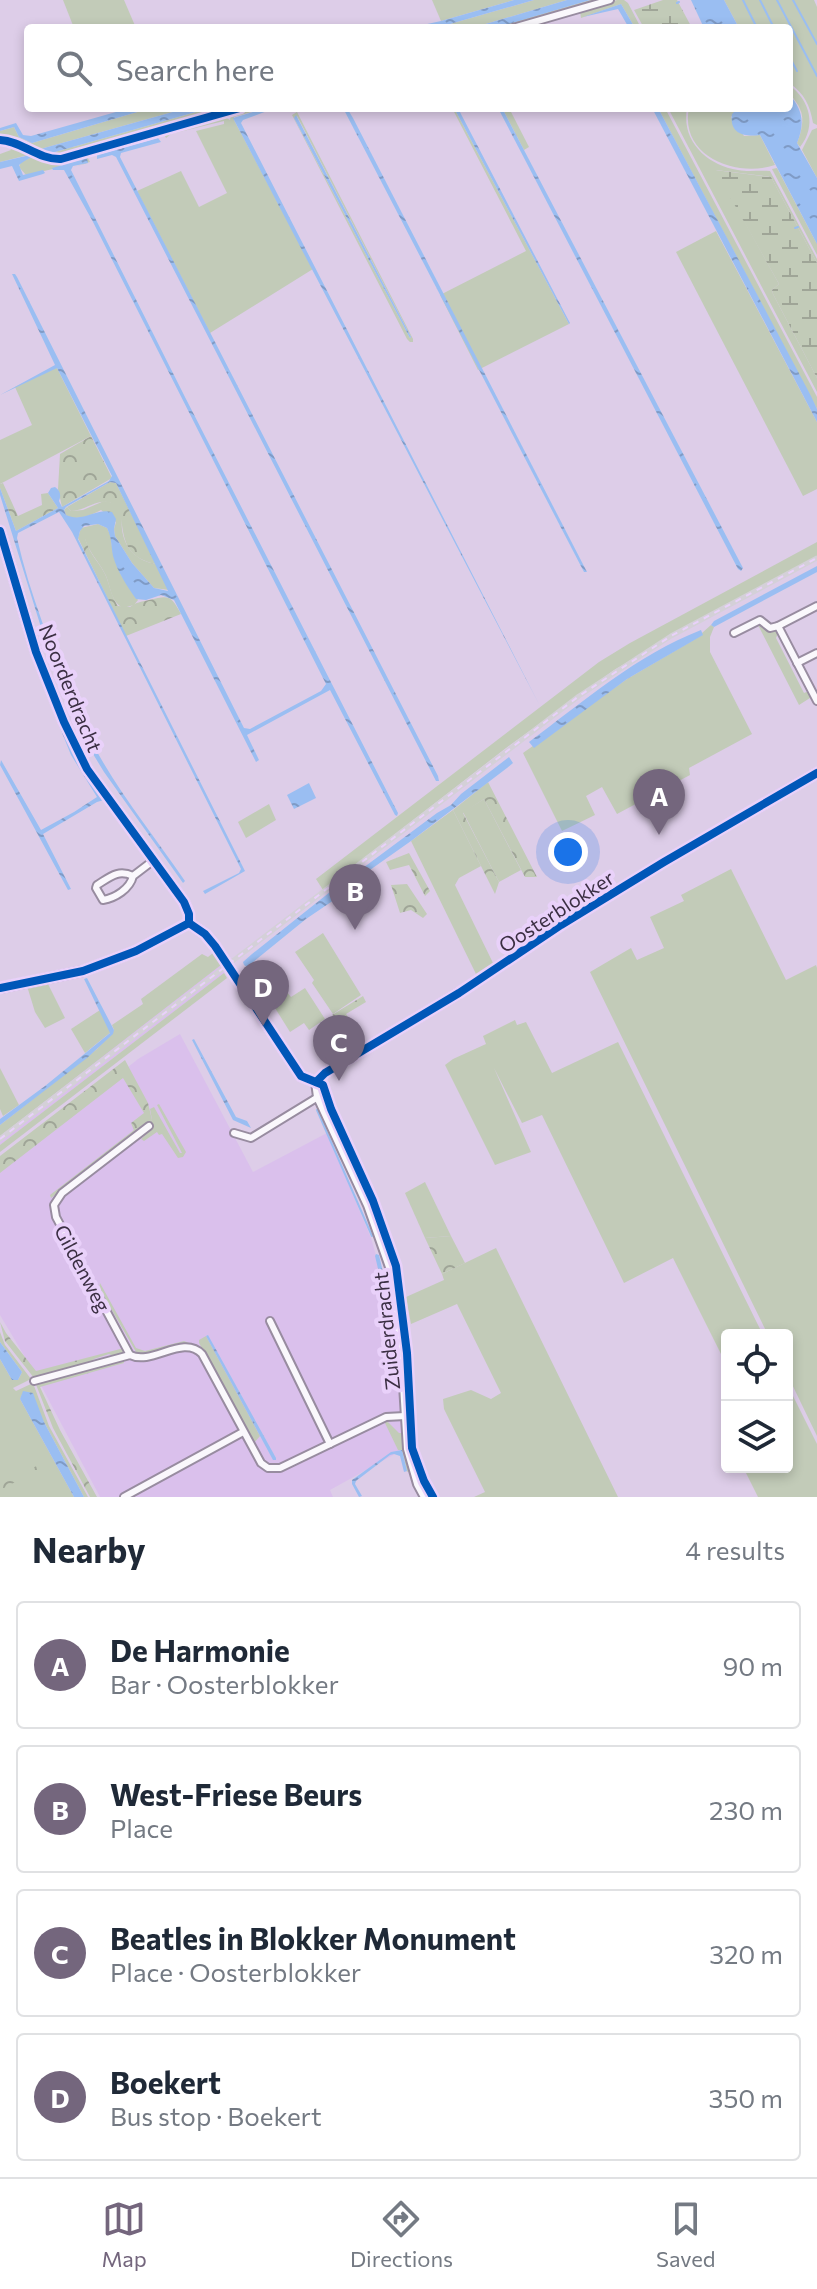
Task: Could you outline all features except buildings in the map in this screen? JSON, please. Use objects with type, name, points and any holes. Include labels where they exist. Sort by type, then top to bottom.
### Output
[{"type":"street","points":[[527,24],[610,0]]},
{"type":"street","points":[[0,140],[13,142],[50,159],[67,157],[226,112]]},
{"type":"street","name":"Noorderdracht","points":[[0,531],[36,652],[64,722],[87,769],[184,902],[189,923]]},
{"type":"street","points":[[734,633],[760,620],[770,628],[778,626],[817,606]]},
{"type":"street","points":[[778,626],[817,701]]},
{"type":"street","points":[[797,663],[817,653]]},
{"type":"street","name":"Oosterblokker","points":[[316,1082],[325,1073],[459,993],[561,925],[817,773]]},
{"type":"street","points":[[133,876],[118,872],[96,888],[103,900],[108,899],[128,887],[133,876],[154,860]]},
{"type":"street","points":[[0,988],[83,971],[136,951],[189,923],[215,946],[301,1076],[316,1082]]},
{"type":"street","name":"Zuiderdracht","points":[[316,1082],[318,1097],[368,1205],[390,1267],[402,1353],[408,1449],[425,1497]]},
{"type":"street","points":[[234,1133],[251,1138],[318,1097]]},
{"type":"street","name":"Gildenweg","points":[[130,1355],[56,1217],[54,1205],[62,1193],[149,1126]]},
{"type":"street","points":[[270,1321],[330,1444]]},
{"type":"street","points":[[34,1381],[130,1355],[141,1359],[186,1347],[196,1349],[202,1354],[261,1463],[274,1469],[386,1417],[405,1416]]},
{"type":"street","points":[[124,1497],[243,1432]]},
{"type":"shaded area","points":[[221,965],[224,973],[0,1145],[0,1136]]},
{"type":"shaded area","points":[[180,1034],[253,1172],[327,1133],[371,1238],[397,1353],[404,1449],[330,1490],[333,1497],[100,1497],[0,1315],[0,1171],[138,1059]]},
{"type":"green space","points":[[63,0],[124,0],[134,24],[72,24]]},
{"type":"green space","points":[[432,0],[514,0],[441,21]]},
{"type":"green space","points":[[534,0],[567,0],[486,24],[450,24]]},
{"type":"green space","points":[[590,0],[597,0],[522,24],[506,24]]},
{"type":"green space","points":[[617,0],[628,3],[639,24],[633,24],[621,4],[581,18],[580,11]]},
{"type":"green space","points":[[663,0],[677,0],[690,24],[642,24],[634,10]]},
{"type":"green space","points":[[724,0],[814,0],[817,7],[817,125],[813,123],[802,95],[793,86],[793,24],[737,24]]},
{"type":"green space","points":[[793,88],[802,98],[810,122],[800,147],[797,143],[802,117],[793,97]]},
{"type":"green space","points":[[137,112],[173,112],[37,152],[0,137],[0,131],[14,127],[19,137],[32,143]]},
{"type":"green space","points":[[196,112],[208,112],[62,156],[54,157],[43,153]]},
{"type":"green space","points":[[252,112],[234,117],[234,120],[313,269],[210,333],[137,191],[181,171],[199,207],[227,193],[196,131],[224,124],[224,121],[171,134],[166,138],[163,132],[222,115],[230,120],[231,113]]},
{"type":"green space","points":[[297,112],[413,339],[413,342],[407,339],[292,115]],"holes":[[[297,116],[411,337],[294,118]]]},
{"type":"green space","points":[[454,112],[569,324],[478,370],[440,295],[526,251]]},
{"type":"green space","points":[[504,112],[511,112],[529,147],[524,150]]},
{"type":"green space","points":[[660,112],[667,112],[817,397],[817,409]]},
{"type":"green space","points":[[670,112],[687,112],[692,141],[716,163],[738,170],[770,171],[817,259],[817,263],[771,177],[716,170],[779,284],[772,290],[773,294],[817,378],[817,392]]},
{"type":"green space","points":[[689,112],[735,112],[731,117],[744,136],[760,135],[775,165],[745,168],[714,160],[693,139],[688,125]]},
{"type":"green space","points":[[817,128],[817,178],[802,150],[812,130]]},
{"type":"green space","points":[[0,142],[32,154],[0,162],[0,154],[11,150],[0,146]]},
{"type":"green space","points":[[83,154],[90,162],[26,175],[19,167],[21,162],[34,156],[53,162]]},
{"type":"green space","points":[[777,168],[817,244],[817,255],[772,169]]},
{"type":"green space","points":[[715,170],[771,177],[817,263],[817,378],[773,294],[772,290],[779,284]]},
{"type":"green space","points":[[716,231],[817,422],[817,489],[803,496],[676,252]]},
{"type":"green space","points":[[55,368],[91,436],[0,484],[0,440],[32,425],[15,387]]},
{"type":"green space","points":[[91,436],[112,478],[62,507],[58,489],[60,454]]},
{"type":"green space","points":[[110,482],[116,483],[156,564],[140,559],[131,551],[115,505],[103,502],[71,511],[67,507]]},
{"type":"green space","points":[[3,483],[18,516],[42,505],[41,494],[48,493],[58,508],[16,531],[0,488]]},
{"type":"green space","points":[[104,501],[119,508],[123,536],[129,548],[143,560],[156,564],[169,590],[154,588],[132,563],[115,536],[116,522],[101,510],[76,518],[67,517],[64,510],[67,507],[71,511],[83,510]]},
{"type":"green space","points":[[98,524],[107,528],[110,534],[121,575],[138,600],[134,605],[123,608],[116,601],[85,539],[78,538],[81,528]]},
{"type":"green space","points":[[78,538],[85,538],[118,606],[130,607],[165,597],[175,603],[181,614],[126,636]]},
{"type":"green space","points":[[817,542],[817,557],[706,616],[614,670],[506,748],[323,890],[316,879],[599,662]]},
{"type":"green space","points":[[711,625],[714,627],[710,652],[752,734],[689,768],[690,775],[617,814],[602,787],[586,796],[595,815],[562,831],[523,753],[627,679],[702,635]]},
{"type":"green space","points":[[758,625],[765,626],[769,632],[777,629],[776,638],[804,693],[809,691],[810,698],[799,705]]},
{"type":"green space","points":[[488,782],[537,877],[525,877],[484,799],[463,813],[499,882],[495,894],[453,810]]},
{"type":"green space","points":[[484,799],[521,870],[499,882],[463,812]]},
{"type":"green space","points":[[269,804],[276,820],[246,838],[238,822]]},
{"type":"green space","points":[[453,810],[481,866],[459,878],[455,885],[493,963],[476,974],[411,841]]},
{"type":"green space","points":[[409,853],[430,891],[425,896],[409,865],[390,870],[386,862]]},
{"type":"green space","points":[[731,869],[786,980],[816,965],[817,968],[817,1436],[793,1386],[793,1329],[765,1329],[590,972],[631,948],[637,960],[664,948],[650,917],[684,901],[681,895]]},
{"type":"green space","points":[[407,884],[427,914],[423,918],[411,910],[400,913],[391,885]]},
{"type":"green space","points":[[323,933],[361,995],[333,1014],[295,952]]},
{"type":"green space","points":[[213,953],[221,965],[0,1136],[0,1125],[97,1049],[114,1030],[112,1025],[143,1004],[141,999],[202,954],[208,957]]},
{"type":"green space","points":[[224,973],[227,978],[0,1152],[0,1145]]},
{"type":"green space","points":[[47,982],[65,1018],[45,1028],[35,1012],[27,986]]},
{"type":"green space","points":[[305,988],[325,1019],[309,1030],[304,1023],[290,1032],[270,1000],[285,990],[291,997]]},
{"type":"green space","points":[[363,996],[366,1002],[346,1014],[365,1044],[360,1047],[346,1023],[332,1015]]},
{"type":"green space","points":[[100,1010],[111,1032],[85,1053],[71,1029]]},
{"type":"green space","points":[[515,1020],[517,1025],[526,1022],[552,1073],[618,1042],[760,1329],[721,1329],[721,1354],[673,1258],[624,1283],[542,1115],[522,1123],[494,1068],[531,1152],[495,1165],[445,1065],[486,1044],[483,1036]]},
{"type":"green space","points":[[125,1060],[148,1103],[152,1120],[135,1133],[131,1123],[144,1113],[123,1078],[0,1173],[0,1156]]},
{"type":"green space","points":[[0,1068],[19,1105],[3,1116],[0,1109]]},
{"type":"green space","points":[[159,1104],[186,1152],[183,1157],[178,1158],[162,1134],[157,1132],[144,1141],[141,1139],[152,1129],[148,1123],[152,1120],[150,1109],[154,1107],[182,1153]]},
{"type":"green space","points":[[134,1130],[135,1133],[51,1198],[50,1195]]},
{"type":"green space","points":[[425,1182],[451,1236],[425,1238],[405,1193]]},
{"type":"green space","points":[[451,1236],[465,1263],[442,1274],[425,1238]]},
{"type":"green space","points":[[496,1248],[618,1497],[474,1497],[485,1492],[444,1409],[443,1399],[471,1390],[491,1399],[501,1393],[457,1304],[411,1324],[406,1297],[444,1280],[442,1274]]},
{"type":"green space","points":[[100,1283],[136,1348],[145,1351],[184,1341],[189,1343],[145,1355],[136,1352],[99,1288]]},
{"type":"green space","points":[[0,1322],[36,1371],[124,1350],[119,1355],[109,1354],[34,1378],[5,1341]]},
{"type":"green space","points":[[0,1332],[5,1345],[31,1379],[13,1388],[16,1391],[33,1383],[49,1426],[88,1497],[84,1497],[44,1422],[23,1393],[20,1399],[74,1497],[0,1497],[0,1359],[12,1380],[18,1380],[22,1372],[0,1342]]},
{"type":"green space","points":[[206,1336],[260,1436],[254,1443],[199,1343]]},
{"type":"green space","points":[[123,1359],[124,1363],[40,1387],[97,1497],[90,1497],[53,1428],[35,1382]]},
{"type":"green space","points":[[793,1396],[817,1444],[817,1497],[758,1497],[746,1473],[793,1473]]},
{"type":"green space","points":[[384,1421],[403,1433],[410,1470],[407,1472],[402,1450],[398,1450]]},
{"type":"green space","points":[[46,1461],[48,1465],[0,1490],[0,1485]]},
{"type":"water","points":[[514,0],[534,0],[450,24],[427,24]]},
{"type":"water","points":[[567,0],[590,0],[509,24],[486,24]]},
{"type":"water","points":[[691,0],[724,0],[737,24],[702,24]]},
{"type":"water","points":[[621,4],[633,24],[627,24],[618,9],[583,17]]},
{"type":"water","points":[[793,100],[797,106],[801,129],[797,143],[817,178],[817,244],[760,135],[735,130],[732,114],[793,112]]},
{"type":"water","points":[[116,112],[137,112],[32,143],[19,137],[14,127],[0,131],[0,128],[16,123],[23,135],[31,136]]},
{"type":"water","points":[[173,112],[196,112],[29,158],[19,165],[23,175],[43,170],[45,173],[19,181],[12,166],[0,169],[0,162],[30,155],[44,148]]},
{"type":"water","points":[[264,112],[241,123],[540,706],[233,118]]},
{"type":"water","points":[[345,112],[349,112],[353,118],[587,572],[584,572]]},
{"type":"water","points":[[456,112],[460,112],[569,324]]},
{"type":"water","points":[[500,112],[504,112],[743,568],[741,571]]},
{"type":"water","points":[[654,112],[660,112],[811,396],[817,409],[817,422]]},
{"type":"water","points":[[296,115],[411,337],[410,338],[294,118]]},
{"type":"water","points":[[158,138],[161,142],[121,153],[120,157],[439,781],[436,781],[116,157],[112,155],[97,159],[97,155]]},
{"type":"water","points":[[87,158],[88,163],[73,166],[71,170],[398,813],[395,815],[330,690],[247,735],[259,760],[256,762],[174,600],[161,595],[146,600],[136,599],[117,567],[107,528],[98,524],[84,526],[78,539],[245,871],[205,894],[203,891],[239,873],[241,869],[72,532],[59,512],[18,533],[17,538],[42,622],[75,704],[71,705],[44,637],[0,488],[16,531],[58,508],[48,493],[51,488],[55,487],[59,492],[62,507],[109,481],[112,476],[57,368],[0,395],[55,365],[12,274],[17,277],[244,728],[250,729],[321,691],[326,684],[92,220],[64,170],[52,168]],"holes":[[[110,482],[116,483],[168,591],[154,588],[132,563],[115,536],[116,519],[112,512],[78,517],[66,515],[66,507]]]},
{"type":"water","points":[[817,566],[817,572],[714,627],[711,625],[714,621]]},
{"type":"water","points":[[701,630],[703,635],[627,679],[534,748],[529,742],[633,666]]},
{"type":"water","points":[[77,711],[99,756],[185,881],[183,883],[104,772],[74,713]]},
{"type":"water","points":[[57,712],[77,759],[104,800],[43,834],[71,889],[68,890],[0,765],[1,760],[41,830],[97,797],[71,755],[54,713]]},
{"type":"water","points":[[509,757],[513,763],[507,768],[343,889],[340,885],[451,805]]},
{"type":"water","points":[[309,783],[316,798],[294,809],[287,795]]},
{"type":"water","points":[[330,892],[335,896],[334,900],[247,967],[244,965],[243,962],[252,954]]},
{"type":"water","points":[[87,978],[114,1030],[113,1034],[0,1125],[0,1119],[110,1033],[84,979]]},
{"type":"water","points":[[194,1039],[236,1117],[247,1121],[251,1128],[233,1120]]},
{"type":"water","points":[[376,1254],[379,1255],[391,1307],[397,1365],[394,1366],[385,1298]]},
{"type":"water","points":[[208,1335],[276,1458],[276,1460],[273,1460]]},
{"type":"water","points":[[0,1342],[22,1372],[18,1380],[12,1380],[0,1359]]},
{"type":"water","points":[[23,1391],[33,1393],[44,1422],[84,1497],[74,1497],[20,1399]]},
{"type":"water","points":[[402,1450],[407,1471],[404,1472],[400,1456],[390,1455],[356,1481],[362,1496],[359,1497],[352,1480],[391,1452]]},
{"type":"waterway","points":[[743,0],[755,24]]},
{"type":"waterway","points":[[760,0],[772,24]]},
{"type":"waterway","points":[[777,0],[790,24]]},
{"type":"waterway","points":[[793,0],[817,44]]},
{"type":"waterway","points":[[793,30],[817,76]]},
{"type":"waterway","points":[[793,64],[797,71]]},
{"type":"waterway","points":[[317,1110],[372,1236]]},
{"type":"railway","points":[[0,1139],[579,696],[671,636],[817,558]]},
{"type":"cycle path","points":[[0,140],[45,157],[61,159],[226,112]]},
{"type":"cycle path","points":[[0,531],[36,652],[64,722],[87,769],[184,902],[189,923]]},
{"type":"cycle path","points":[[316,1082],[325,1073],[459,993],[561,925],[817,773]]},
{"type":"cycle path","points":[[189,923],[215,946],[301,1076],[323,1085],[373,1201],[396,1266],[407,1353],[412,1448],[433,1497]]},
{"type":"cycle path","points":[[0,988],[83,971],[136,951],[189,923]]},
{"type":"place","name":"De Harmonie","points":[[659,835]]},
{"type":"place","name":"West-Friese Beurs","points":[[355,930]]},
{"type":"place","name":"Boekert","points":[[263,1026]]},
{"type":"place","name":"Beatles in Blokker Monument","points":[[339,1081]]}]
